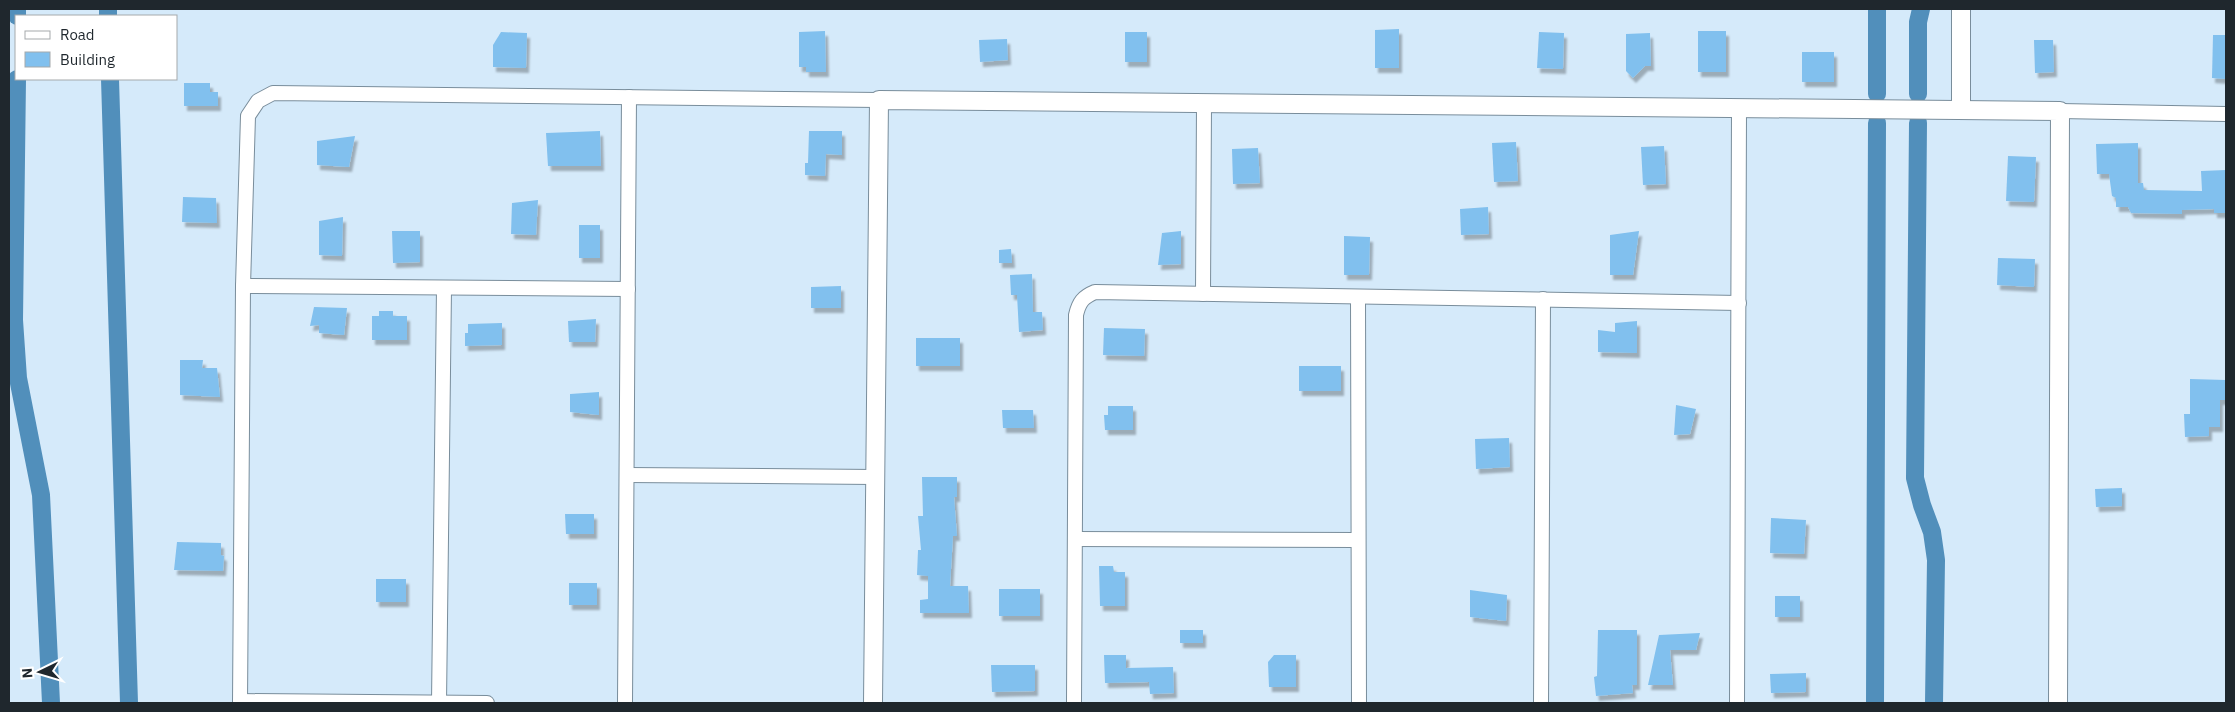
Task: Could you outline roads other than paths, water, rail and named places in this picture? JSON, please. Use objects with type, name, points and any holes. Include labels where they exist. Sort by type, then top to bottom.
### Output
[{"type":"street","points":[[1961,9],[1961,108]]},
{"type":"street","points":[[487,703],[240,702],[243,286],[248,116],[258,101],[273,93],[1739,109],[1961,108],[2226,114]]},
{"type":"street","points":[[625,703],[629,97]]},
{"type":"street","points":[[873,703],[879,100]]},
{"type":"street","points":[[1203,294],[1204,104]]},
{"type":"street","points":[[1737,703],[1739,109]]},
{"type":"street","points":[[2058,703],[2060,111]]},
{"type":"street","points":[[243,286],[628,288]]},
{"type":"street","points":[[439,703],[444,288]]},
{"type":"street","points":[[1074,703],[1076,315],[1078,305],[1086,296],[1095,292],[1739,303]]},
{"type":"street","points":[[1358,297],[1359,703]]},
{"type":"street","points":[[1541,703],[1543,300]]},
{"type":"street","points":[[627,475],[875,476]]},
{"type":"street","points":[[1075,539],[1358,540]]},
{"type":"waterway","points":[[17,9],[17,15]]},
{"type":"waterway","points":[[108,9],[108,15]]},
{"type":"waterway","points":[[1877,9],[1877,94]]},
{"type":"waterway","points":[[1918,94],[1918,22],[1921,9]]},
{"type":"waterway","points":[[17,80],[14,320],[18,378],[41,495],[51,703]]},
{"type":"waterway","points":[[110,80],[129,703]]},
{"type":"waterway","points":[[1875,703],[1877,123]]},
{"type":"waterway","points":[[1918,123],[1915,478],[1932,532],[1936,560],[1934,703]]}]
